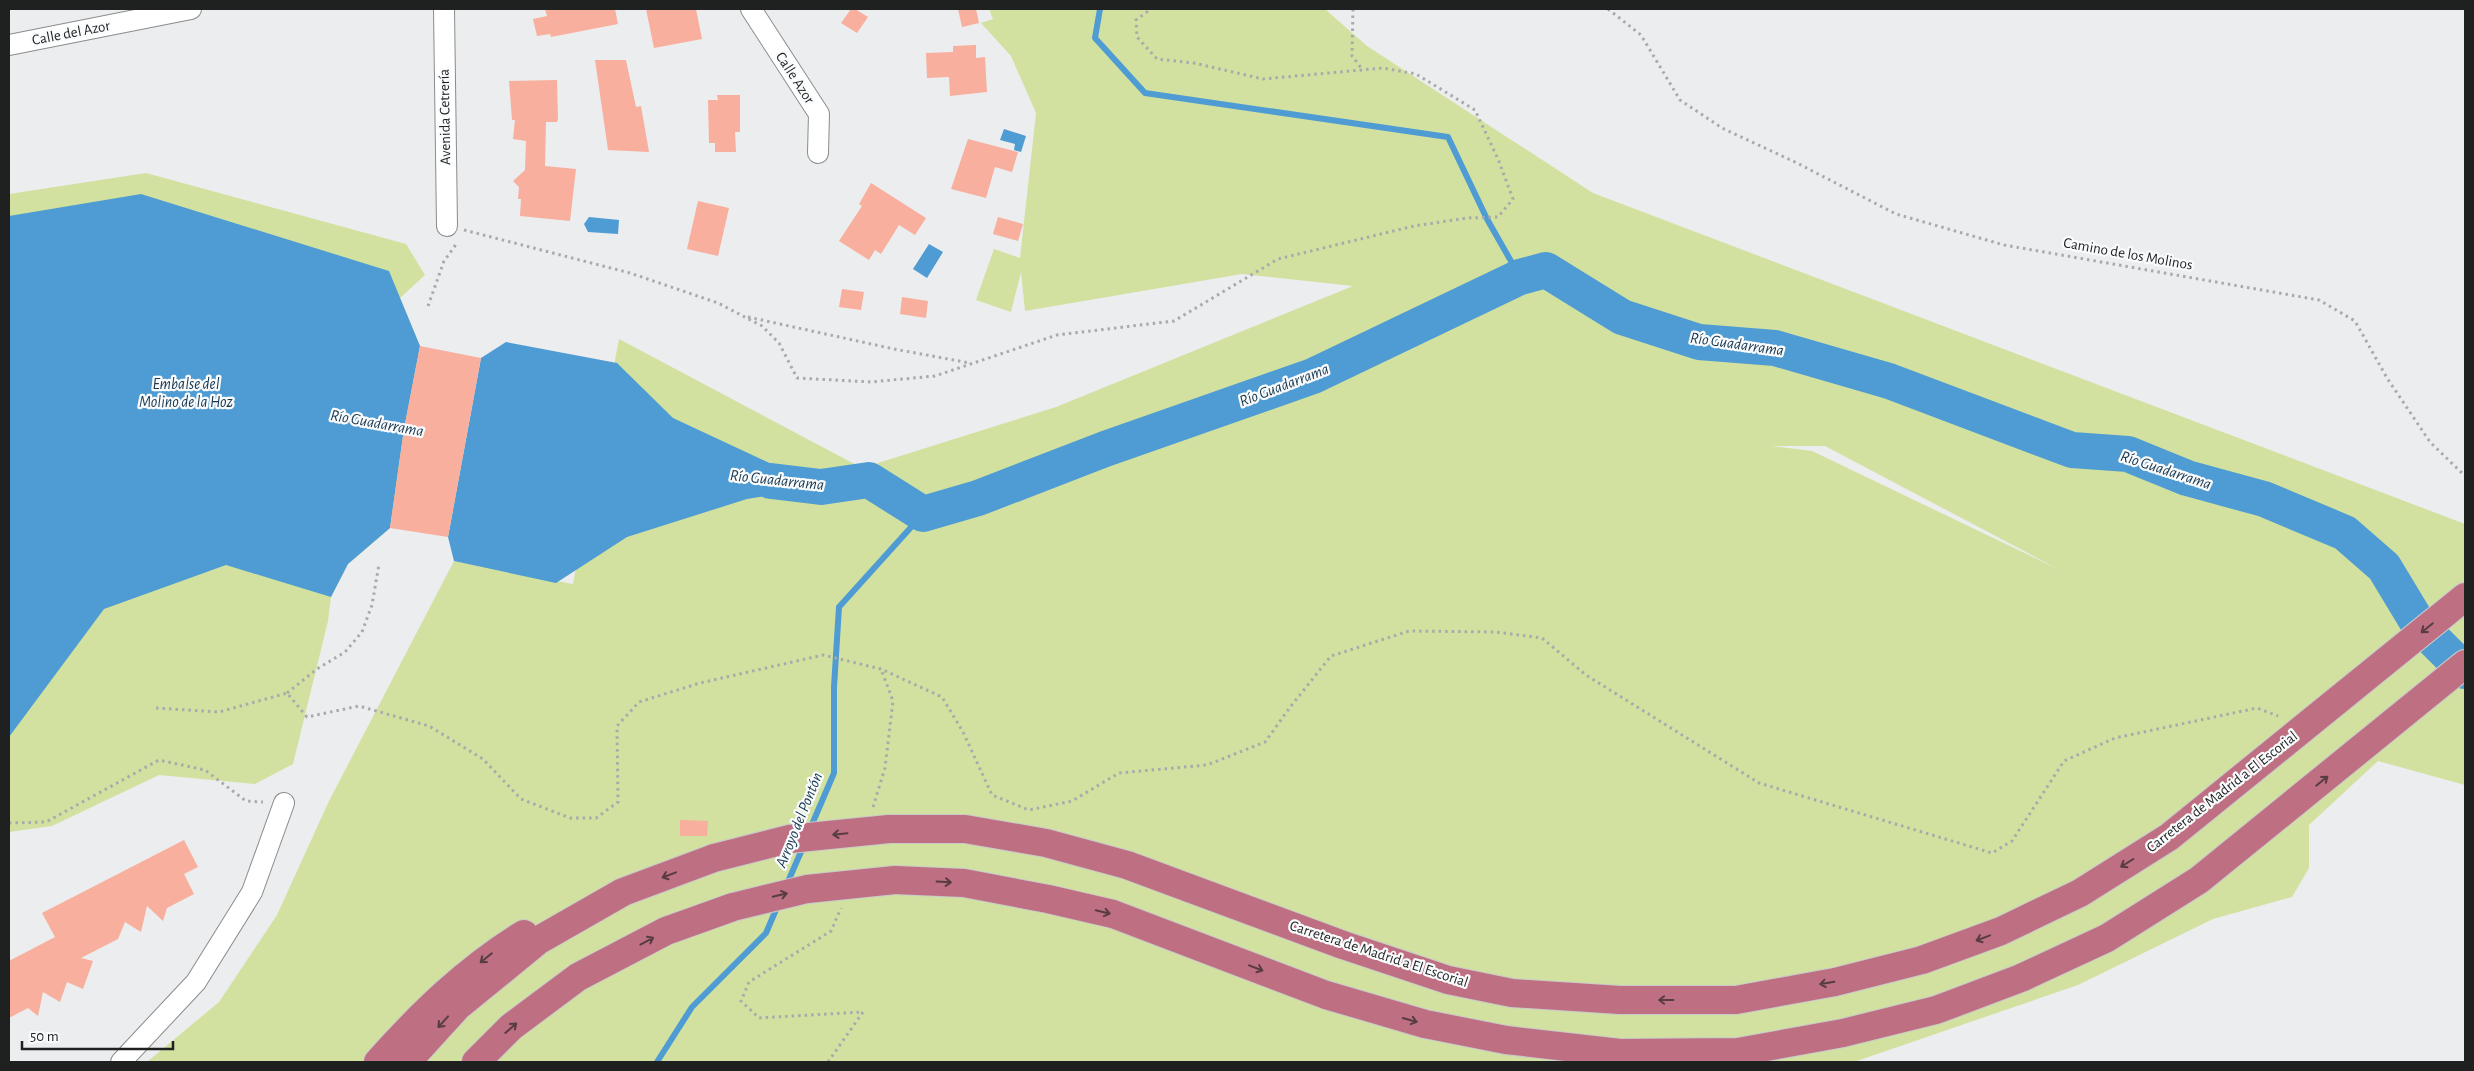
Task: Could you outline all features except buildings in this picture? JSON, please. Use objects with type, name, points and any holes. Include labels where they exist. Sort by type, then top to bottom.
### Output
[{"type":"highway","name":"Carretera de Madrid a El Escorial","points":[[406,1062],[457,1007],[539,940],[623,892],[714,858],[789,839],[880,821],[965,829],[1046,843],[1128,865],[1343,945],[1448,980],[1512,993],[1620,1000],[1736,1000],[1835,982],[1922,960],[2001,931],[2080,893],[2169,837],[2465,597]]},
{"type":"highway","points":[[476,1062],[511,1027],[578,977],[666,931],[732,906],[807,889],[895,880],[964,883],[1048,898],[1113,914],[1326,995],[1425,1024],[1506,1040],[1620,1052],[1738,1052],[1843,1034],[1936,1010],[2021,978],[2115,933],[2199,880],[2465,664]]},
{"type":"highway","points":[[378,1062],[413,1023],[489,955],[562,910],[623,892]]},
{"type":"street","name":"Calle del Azor","points":[[9,45],[191,9]]},
{"type":"street","name":"Avenida Cetrería","points":[[444,9],[446,226]]},
{"type":"street","name":"Calle Azor","points":[[751,9],[819,114],[818,153]]},
{"type":"street","points":[[121,1062],[196,982],[252,892],[284,804]]},
{"type":"path","points":[[446,226],[630,273],[718,303],[762,326],[779,343],[797,378],[871,382],[935,376],[1057,335],[1174,321],[1278,259],[1414,226],[1467,218],[1498,217],[1513,199],[1498,159],[1475,110],[1416,74],[1383,68],[1264,79],[1194,63],[1157,59],[1137,37],[1136,20],[1151,9]]},
{"type":"path","points":[[1353,9],[1352,56],[1362,70]]},
{"type":"path","name":"Camino de los Molinos","points":[[1608,9],[1641,35],[1680,100],[1722,128],[1905,217],[2004,245],[2319,300],[2355,321],[2387,378],[2430,442],[2465,476]]},
{"type":"path","points":[[428,306],[444,261],[466,231]]},
{"type":"path","points":[[743,316],[894,349],[972,363]]},
{"type":"path","points":[[156,708],[219,712],[287,693],[345,652],[362,632],[372,605],[379,564]]},
{"type":"path","points":[[287,693],[307,717],[359,706],[429,726],[483,759],[521,798],[570,818],[596,818],[618,802],[617,726],[639,702],[700,683],[824,655],[881,669],[942,697],[963,732],[992,795],[1029,810],[1072,801],[1118,773],[1207,766],[1265,742],[1331,656],[1409,631],[1496,632],[1542,638],[1586,675],[1759,783],[1992,853],[2012,841],[2064,761],[2115,738],[2257,708],[2278,716]]},
{"type":"path","points":[[880,821],[894,701],[881,669]]},
{"type":"path","points":[[9,823],[46,822],[158,760],[205,770],[246,801],[284,804]]},
{"type":"path","points":[[828,1062],[863,1012],[758,1018],[741,1001],[749,982],[831,931],[842,904]]},
{"type":"green space","points":[[989,9],[1325,9],[1367,46],[1593,193],[2465,524],[2465,785],[2378,761],[2309,825],[2309,868],[2292,897],[2213,919],[2078,985],[1854,1062],[147,1062],[219,1002],[277,915],[329,801],[454,561],[573,584],[619,339],[862,468],[1056,407],[1353,286],[1242,274],[1025,311],[1021,272],[1011,312],[976,300],[994,249],[1020,258],[1036,113],[1011,56],[981,23],[993,19]],"holes":[[[1771,446],[1825,446],[2060,570],[1812,451]]]},
{"type":"green space","name":"Embalse del Molino de la Hoz","points":[[146,173],[406,244],[425,275],[400,298],[420,346],[390,528],[348,564],[331,597],[328,621],[293,764],[255,784],[159,775],[52,826],[9,832],[9,194]]},
{"type":"water","points":[[1004,129],[1026,136],[1021,152],[1014,150],[1015,144],[1000,140]]},
{"type":"water","name":"Embalse del Molino de la Hoz","points":[[141,194],[389,271],[420,346],[404,429],[390,528],[348,564],[331,597],[226,565],[104,609],[9,737],[9,216]]},
{"type":"water","points":[[589,217],[619,220],[618,234],[588,232],[584,224]]},
{"type":"water","points":[[929,244],[943,252],[927,278],[913,269]]},
{"type":"water","points":[[506,342],[617,363],[673,418],[821,487],[747,499],[627,537],[556,583],[454,561],[448,537],[481,358]]},
{"type":"waterway","points":[[1100,9],[1095,38],[1145,93],[1448,137],[1487,219],[1520,277]]},
{"type":"waterway","name":"Río Guadarrama","points":[[771,481],[821,487],[869,480],[923,514],[978,498],[1105,449],[1313,376],[1520,277],[1546,270],[1622,317],[1699,342],[1775,348],[1889,381],[2072,450],[2128,454],[2187,478],[2264,499],[2345,533],[2384,567],[2419,625],[2465,671]]},
{"type":"waterway","name":"Arroyo del Pontón","points":[[810,829],[834,773],[834,687],[839,607],[923,514]]},
{"type":"waterway","name":"Arroyo del Pontón","points":[[786,886],[804,845]]},
{"type":"waterway","name":"Arroyo del Pontón","points":[[657,1062],[692,1007],[766,933],[778,905]]}]
